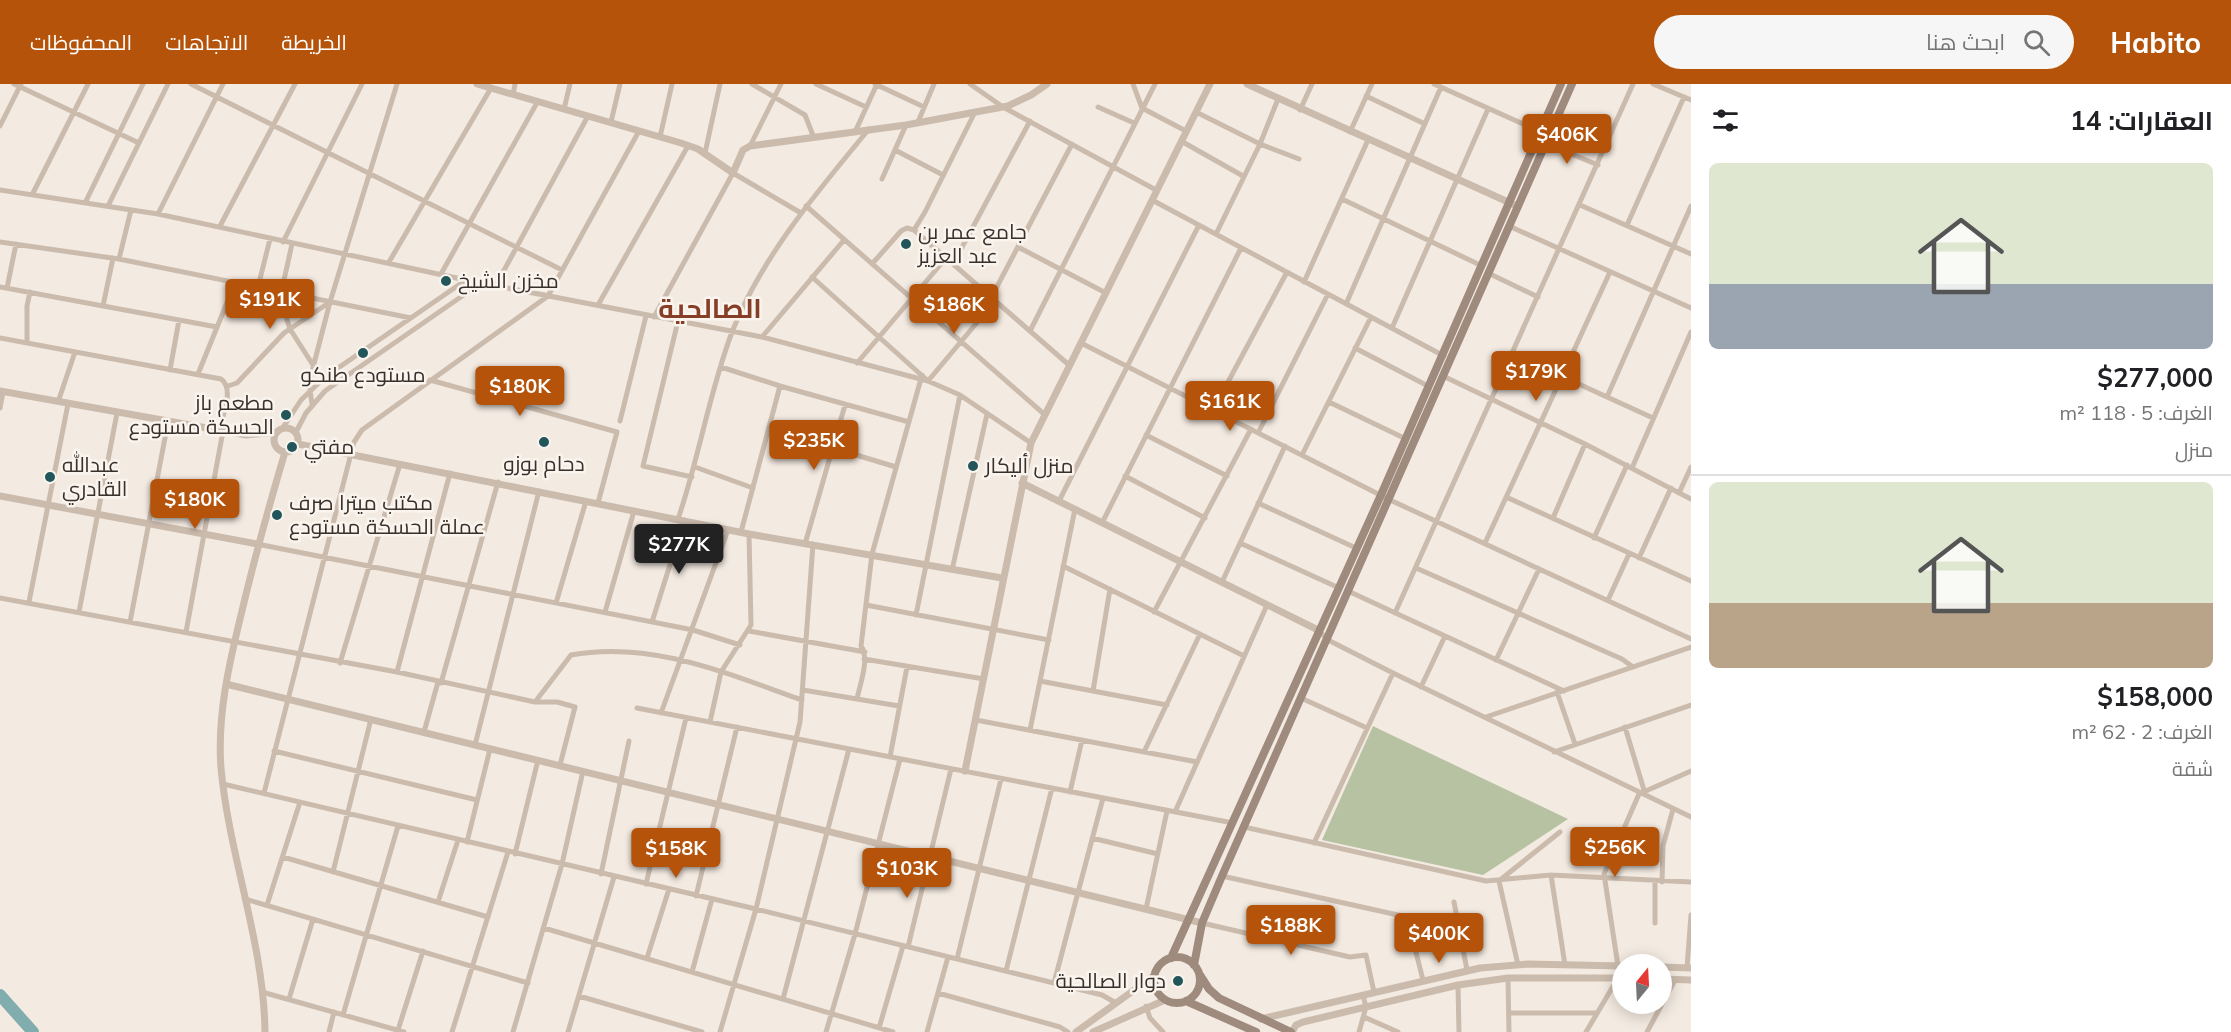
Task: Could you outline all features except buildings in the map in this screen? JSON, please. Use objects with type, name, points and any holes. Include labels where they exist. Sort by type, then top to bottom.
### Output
[{"type":"main road","points":[[1171,958],[1190,920],[1337,587],[1381,495],[1561,84]]},
{"type":"main road","points":[[1194,965],[1202,923],[1222,876],[1572,84]]},
{"type":"main road","points":[[1256,1032],[1186,1001],[1175,1003],[1165,1000],[1156,989],[1155,975],[1160,964],[1171,958],[1183,958],[1194,965],[1209,989],[1219,998],[1291,1032]]},
{"type":"main road","points":[[1186,1001],[1198,988],[1199,973]]},
{"type":"street","points":[[14,84],[139,143]]},
{"type":"street","points":[[32,195],[88,84]]},
{"type":"street","points":[[85,203],[143,84]]},
{"type":"street","points":[[108,207],[168,84]]},
{"type":"street","points":[[191,84],[562,270]]},
{"type":"street","points":[[158,214],[223,84]]},
{"type":"street","points":[[219,226],[295,84]]},
{"type":"street","points":[[283,242],[362,84]]},
{"type":"street","points":[[312,404],[309,392],[313,365],[344,254],[397,84]]},
{"type":"street","points":[[477,84],[688,146],[705,153],[733,173],[801,213]]},
{"type":"street","points":[[513,94],[515,84]]},
{"type":"street","points":[[564,109],[570,84]]},
{"type":"street","points":[[611,123],[620,84]]},
{"type":"street","points":[[660,137],[672,84]]},
{"type":"street","points":[[705,153],[720,84]]},
{"type":"street","points":[[752,84],[805,115],[814,138]]},
{"type":"street","points":[[750,146],[781,84]]},
{"type":"street","points":[[816,84],[866,107]]},
{"type":"street","points":[[855,132],[876,84],[924,107]]},
{"type":"street","points":[[918,122],[934,84]]},
{"type":"street","points":[[970,84],[1003,107],[1156,190]]},
{"type":"street","points":[[654,317],[733,173],[743,150],[750,146],[906,125],[1003,107],[1019,102],[1047,84]]},
{"type":"street","points":[[1133,84],[1142,108],[1186,132]]},
{"type":"street","points":[[1030,331],[1155,84]]},
{"type":"street","points":[[965,771],[1031,443],[1210,84]]},
{"type":"street","points":[[1247,84],[1262,88],[1300,110],[1517,206]]},
{"type":"street","points":[[1300,110],[1312,84]]},
{"type":"street","points":[[1350,132],[1372,84]]},
{"type":"street","points":[[1395,613],[1633,84]]},
{"type":"street","points":[[1653,84],[1691,100]]},
{"type":"street","points":[[0,126],[21,86]]},
{"type":"street","points":[[1346,304],[1425,124],[1438,86],[1539,132]]},
{"type":"street","points":[[389,262],[491,88]]},
{"type":"street","points":[[1366,96],[1425,124]]},
{"type":"street","points":[[1627,225],[1684,97]]},
{"type":"street","points":[[1216,234],[1260,144],[1278,99]]},
{"type":"street","points":[[441,274],[538,101]]},
{"type":"street","points":[[1098,107],[1134,123]]},
{"type":"street","points":[[1392,328],[1488,110]]},
{"type":"street","points":[[914,230],[926,213],[975,111]]},
{"type":"street","points":[[1196,112],[1260,144],[1299,159]]},
{"type":"street","points":[[496,285],[588,116]]},
{"type":"street","points":[[953,264],[1030,121]]},
{"type":"street","points":[[882,179],[906,125]]},
{"type":"street","points":[[652,622],[721,367],[733,331],[750,294],[801,213],[869,129]]},
{"type":"street","points":[[264,793],[350,455],[362,430],[548,296],[639,130]]},
{"type":"street","points":[[1305,282],[1368,140]]},
{"type":"street","points":[[1181,141],[1243,176]]},
{"type":"street","points":[[1545,143],[1598,165]]},
{"type":"street","points":[[928,381],[963,343],[993,299],[1072,144]]},
{"type":"street","points":[[598,305],[688,146]]},
{"type":"street","points":[[895,150],[943,175]]},
{"type":"street","points":[[0,190],[158,214],[219,226],[292,244],[389,262],[466,280],[762,337],[857,363],[922,377]]},
{"type":"street","points":[[1342,199],[1480,265]]},
{"type":"street","points":[[1152,200],[1450,360]]},
{"type":"street","points":[[1580,205],[1691,254]]},
{"type":"street","points":[[806,206],[1044,414]]},
{"type":"street","points":[[1607,397],[1691,206]]},
{"type":"street","points":[[103,306],[131,210]]},
{"type":"street","points":[[1059,501],[1199,225]]},
{"type":"street","points":[[1509,226],[1691,308]]},
{"type":"street","points":[[872,264],[901,231],[907,228],[914,230],[1069,366]]},
{"type":"street","points":[[258,287],[270,239]]},
{"type":"street","points":[[762,337],[844,240]]},
{"type":"street","points":[[0,242],[116,259],[411,318]]},
{"type":"street","points":[[7,288],[16,244]]},
{"type":"street","points":[[292,244],[279,292],[290,329],[313,365]]},
{"type":"street","points":[[1018,247],[1106,293]]},
{"type":"street","points":[[1102,523],[1242,248]]},
{"type":"street","points":[[857,363],[946,258]]},
{"type":"street","points":[[1213,410],[1287,272]]},
{"type":"street","points":[[1485,543],[1560,376],[1610,272]]},
{"type":"street","points":[[1488,273],[1538,297]]},
{"type":"street","points":[[812,277],[922,377],[960,396],[1031,443]]},
{"type":"street","points":[[466,280],[325,377],[309,392],[274,437],[275,446],[285,452],[293,451],[298,444],[296,432],[312,404],[332,386],[481,283]]},
{"type":"street","points":[[198,374],[235,283]]},
{"type":"street","points":[[0,287],[217,327]]},
{"type":"street","points":[[27,343],[27,306],[30,292]]},
{"type":"street","points":[[1258,433],[1328,294]]},
{"type":"street","points":[[228,386],[237,383],[274,342],[330,302]]},
{"type":"street","points":[[620,422],[646,316]]},
{"type":"street","points":[[1302,455],[1371,317]]},
{"type":"street","points":[[170,370],[179,320]]},
{"type":"street","points":[[678,321],[643,466],[692,477]]},
{"type":"street","points":[[1594,538],[1653,418],[1691,333]]},
{"type":"street","points":[[0,338],[198,374],[221,379],[228,386]]},
{"type":"street","points":[[1081,343],[1390,500],[1691,639]]},
{"type":"street","points":[[1355,348],[1428,386]]},
{"type":"street","points":[[58,402],[75,352]]},
{"type":"street","points":[[1513,354],[1653,418]]},
{"type":"street","points":[[721,367],[909,422]]},
{"type":"street","points":[[1443,376],[1585,444],[1691,499]]},
{"type":"street","points":[[858,699],[865,651],[861,646],[872,554],[922,377]]},
{"type":"street","points":[[430,380],[617,432],[598,503]]},
{"type":"street","points":[[186,632],[206,534],[228,386]]},
{"type":"street","points":[[741,532],[780,386]]},
{"type":"street","points":[[0,408],[2,391],[254,436],[280,430],[296,432]]},
{"type":"street","points":[[916,615],[960,396]]},
{"type":"street","points":[[1329,402],[1404,438]]},
{"type":"street","points":[[29,602],[68,404]]},
{"type":"street","points":[[804,544],[845,405]]},
{"type":"street","points":[[79,612],[117,413]]},
{"type":"street","points":[[952,570],[987,414]]},
{"type":"street","points":[[130,622],[168,422]]},
{"type":"street","points":[[1154,612],[1251,429]]},
{"type":"street","points":[[1146,435],[1227,476]]},
{"type":"street","points":[[298,444],[498,482],[749,534],[1002,578]]},
{"type":"street","points":[[1553,518],[1585,444]]},
{"type":"street","points":[[1221,582],[1285,446]]},
{"type":"street","points":[[833,448],[896,467]]},
{"type":"street","points":[[265,1032],[262,992],[223,784],[220,736],[234,642],[258,544],[285,452]]},
{"type":"street","points":[[340,663],[400,464]]},
{"type":"street","points":[[1679,493],[1691,467]]},
{"type":"street","points":[[695,468],[753,488]]},
{"type":"street","points":[[397,672],[450,474]]},
{"type":"street","points":[[1125,476],[1205,518]]},
{"type":"street","points":[[424,732],[498,482]]},
{"type":"street","points":[[1022,483],[1318,630],[1328,640],[1421,687],[1691,817]]},
{"type":"street","points":[[1639,558],[1671,488]]},
{"type":"street","points":[[475,745],[539,491]]},
{"type":"street","points":[[0,495],[605,612],[693,630],[740,645]]},
{"type":"street","points":[[1506,497],[1691,581]]},
{"type":"street","points":[[556,603],[586,501]]},
{"type":"street","points":[[1258,503],[1356,548]]},
{"type":"street","points":[[1030,730],[1074,509]]},
{"type":"street","points":[[605,612],[633,511]]},
{"type":"street","points":[[661,713],[728,530]]},
{"type":"street","points":[[710,722],[721,672],[749,631],[749,534]]},
{"type":"street","points":[[1240,543],[1337,587]]},
{"type":"street","points":[[720,1032],[756,909],[796,739],[803,690],[813,544]]},
{"type":"street","points":[[1608,600],[1629,554]]},
{"type":"street","points":[[1064,566],[1244,656]]},
{"type":"street","points":[[1416,568],[1622,659],[1633,667]]},
{"type":"street","points":[[1496,660],[1539,569]]},
{"type":"street","points":[[1093,691],[1110,589]]},
{"type":"street","points":[[1348,591],[1559,691],[1575,744]]},
{"type":"street","points":[[0,598],[397,672],[535,702],[557,702],[574,707],[560,765]]},
{"type":"street","points":[[866,605],[1049,640]]},
{"type":"street","points":[[1175,812],[1267,605]]},
{"type":"street","points":[[749,631],[865,651]]},
{"type":"street","points":[[1144,752],[1200,634]]},
{"type":"street","points":[[1421,687],[1445,636]]},
{"type":"street","points":[[1486,717],[1691,647]]},
{"type":"street","points":[[535,702],[571,655],[599,650],[657,654],[721,672],[802,700]]},
{"type":"street","points":[[864,659],[984,679]]},
{"type":"street","points":[[890,757],[907,667]]},
{"type":"street","points":[[1314,843],[1393,673]]},
{"type":"street","points":[[1040,681],[1167,705]]},
{"type":"street","points":[[226,684],[1202,923],[1350,957],[1366,956],[1374,992]]},
{"type":"street","points":[[803,690],[899,706]]},
{"type":"street","points":[[1302,698],[1367,728]]},
{"type":"street","points":[[1554,752],[1691,705]]},
{"type":"street","points":[[637,708],[1233,823]]},
{"type":"street","points":[[646,884],[686,718]]},
{"type":"street","points":[[333,872],[372,719]]},
{"type":"street","points":[[976,720],[1197,762]]},
{"type":"street","points":[[696,896],[736,727]]},
{"type":"street","points":[[1625,727],[1642,792]]},
{"type":"street","points":[[1070,792],[1082,740]]},
{"type":"street","points":[[601,874],[629,741]]},
{"type":"street","points":[[467,842],[490,748]]},
{"type":"street","points":[[783,999],[849,749]]},
{"type":"street","points":[[274,751],[477,800]]},
{"type":"street","points":[[826,1032],[855,934],[900,759]]},
{"type":"street","points":[[515,854],[538,760]]},
{"type":"street","points":[[879,1028],[905,946],[951,769]]},
{"type":"street","points":[[514,1032],[562,864],[583,771]]},
{"type":"street","points":[[1619,954],[1604,879],[1618,838],[1642,792],[1691,771]]},
{"type":"street","points":[[957,959],[1001,778]]},
{"type":"street","points":[[223,784],[756,909],[1054,983],[1107,997],[1116,1004]]},
{"type":"street","points":[[1006,971],[1052,788]]},
{"type":"street","points":[[1054,983],[1103,798]]},
{"type":"street","points":[[267,905],[300,802]]},
{"type":"street","points":[[1655,923],[1663,846],[1673,809]]},
{"type":"street","points":[[1146,909],[1167,811]]},
{"type":"street","points":[[343,1015],[399,826]]},
{"type":"street","points":[[1244,827],[1486,881],[1551,875],[1691,882]]},
{"type":"street","points":[[1499,880],[1560,832]]},
{"type":"street","points":[[1092,838],[1158,854]]},
{"type":"street","points":[[438,902],[458,840]]},
{"type":"street","points":[[452,1032],[507,852]]},
{"type":"street","points":[[283,857],[488,917]]},
{"type":"street","points":[[1551,875],[1565,965]]},
{"type":"street","points":[[1222,876],[1407,917],[1423,980]]},
{"type":"street","points":[[568,1032],[614,877]]},
{"type":"street","points":[[1499,880],[1518,965]]},
{"type":"street","points":[[647,958],[669,889]]},
{"type":"street","points":[[245,899],[528,983]]},
{"type":"street","points":[[692,972],[712,899]]},
{"type":"street","points":[[1454,902],[1467,970]]},
{"type":"street","points":[[1672,967],[1689,968],[1691,915]]},
{"type":"street","points":[[289,999],[313,919]]},
{"type":"street","points":[[544,928],[893,1032]]},
{"type":"street","points":[[262,992],[334,1012],[387,1030],[401,1031],[423,951]]},
{"type":"street","points":[[927,1032],[948,957]]},
{"type":"street","points":[[1261,1019],[1467,970],[1518,965],[1612,966]]},
{"type":"street","points":[[1076,1032],[1155,975]]},
{"type":"street","points":[[1508,978],[1509,1032]]},
{"type":"street","points":[[1291,1032],[1299,1023],[1458,985],[1508,978],[1612,978]]},
{"type":"street","points":[[1672,980],[1691,980]]},
{"type":"street","points":[[1647,1032],[1675,980]]},
{"type":"street","points":[[1458,985],[1459,1032]]},
{"type":"street","points":[[1586,1032],[1612,991]]},
{"type":"street","points":[[938,993],[1060,1027],[1068,1032]]},
{"type":"street","points":[[1359,1032],[1366,1007],[1363,995]]},
{"type":"street","points":[[579,996],[702,1032]]},
{"type":"street","points":[[1095,1031],[1146,1006],[1165,1000]]},
{"type":"street","points":[[1146,1006],[1150,1018],[1163,1032]]},
{"type":"street","points":[[329,1032],[334,1012]]},
{"type":"street","points":[[1509,1013],[1597,1013]]},
{"type":"street","points":[[1364,1017],[1398,1032]]},
{"type":"green space","points":[[1373,726],[1568,819],[1483,875],[1322,840]]},
{"type":"waterway","points":[[0,995],[33,1032]]},
{"type":"place","name":"جامع عمر بن عبد العزيز","points":[[906,244]]},
{"type":"place","name":"مخزن الشيخ","points":[[446,281]]},
{"type":"place","name":"مستودع طنكو","points":[[363,353]]},
{"type":"place","name":"مطعم باز الحسكة مستودع","points":[[286,415]]},
{"type":"place","name":"دحام بوزو","points":[[544,442]]},
{"type":"place","name":"مفتي","points":[[292,447]]},
{"type":"place","name":"منزل أليكار","points":[[973,466]]},
{"type":"place","name":"عبدالله القادري","points":[[50,477]]},
{"type":"place","name":"مكتب ميترا صرف عملة الحسكة مستودع","points":[[277,515]]},
{"type":"place","name":"دوار الصالحية","points":[[1178,981]]},
{"type":"district","name":"الصالحية","points":[[710,309]]}]
